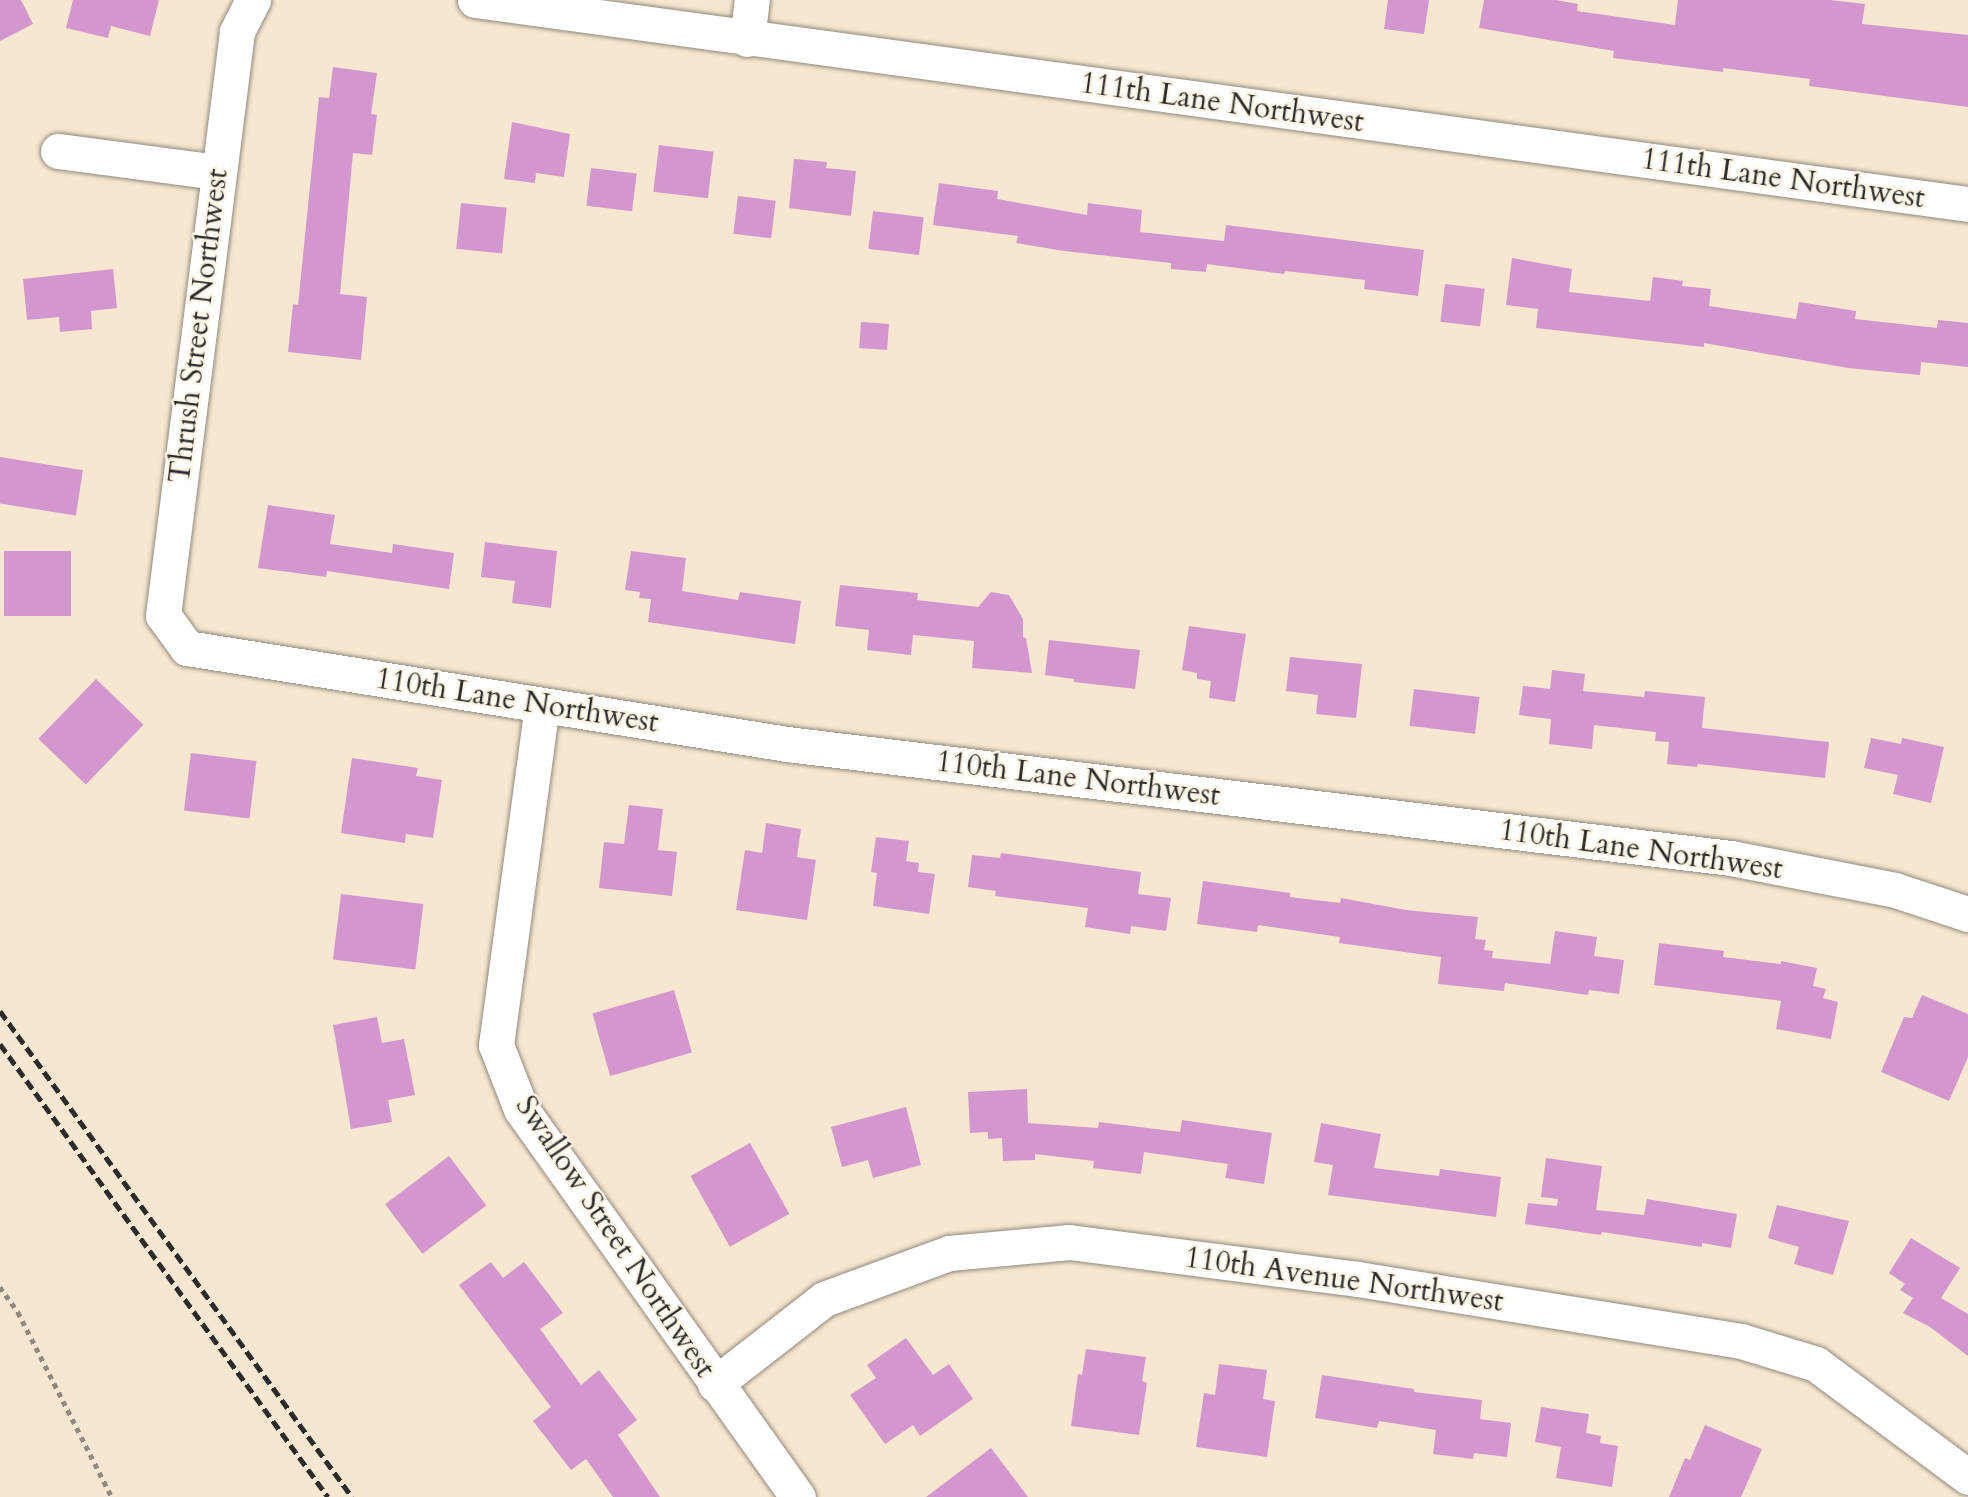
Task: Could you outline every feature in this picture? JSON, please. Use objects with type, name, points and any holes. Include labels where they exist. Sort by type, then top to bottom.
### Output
[{"type":"street","name":"Thrush Street Northwest","points":[[187,648],[163,615],[237,32],[253,0]]},
{"type":"street","name":"111th Lane Northwest","points":[[475,0],[1968,204]]},
{"type":"street","points":[[747,38],[752,0]]},
{"type":"street","points":[[58,151],[218,172]]},
{"type":"street","name":"110th Lane Northwest","points":[[187,648],[787,744],[1731,858],[1895,890],[1968,914]]},
{"type":"street","name":"Swallow Street Northwest","points":[[542,705],[496,1045],[521,1109],[798,1497]]},
{"type":"street","name":"110th Avenue Northwest","points":[[715,1384],[824,1299],[949,1253],[1069,1242],[1358,1279],[1741,1341],[1816,1364],[1968,1477]]},
{"type":"path","points":[[0,1287],[18,1312],[112,1497]]},
{"type":"building","points":[[0,0],[21,0],[33,24],[0,41]]},
{"type":"building","points":[[73,0],[159,0],[150,36],[111,26],[108,38],[66,28]]},
{"type":"building","points":[[1388,0],[1429,0],[1424,34],[1384,29]]},
{"type":"building","points":[[1484,0],[1556,0],[1578,4],[1577,11],[1675,25],[1678,0],[1830,0],[1865,4],[1862,24],[1968,35],[1968,107],[1809,86],[1810,79],[1723,68],[1723,72],[1613,58],[1614,51],[1479,28]]},
{"type":"building","points":[[333,67],[377,73],[371,114],[377,115],[372,155],[353,153],[340,294],[367,297],[361,360],[288,352],[293,304],[298,305],[319,97],[329,98]]},
{"type":"building","points":[[512,122],[570,134],[564,177],[536,173],[535,183],[504,179]]},
{"type":"building","points":[[659,145],[714,152],[708,198],[653,192]]},
{"type":"building","points":[[794,159],[827,162],[826,168],[856,171],[851,216],[789,208]]},
{"type":"building","points":[[591,168],[637,174],[632,211],[586,206]]},
{"type":"building","points":[[939,183],[998,191],[997,199],[1087,215],[1088,203],[1142,210],[1140,232],[1224,241],[1226,225],[1424,250],[1418,296],[1364,289],[1365,280],[1285,271],[1284,274],[1207,264],[1206,272],[1171,269],[1171,263],[1064,251],[1016,243],[1018,236],[933,225]]},
{"type":"building","points":[[738,196],[776,201],[771,238],[733,234]]},
{"type":"building","points":[[461,203],[507,208],[502,254],[456,249]]},
{"type":"building","points":[[873,211],[924,217],[919,255],[868,249]]},
{"type":"building","points":[[1512,258],[1572,269],[1569,292],[1650,301],[1653,277],[1683,281],[1682,286],[1711,289],[1709,306],[1796,319],[1799,302],[1856,311],[1855,319],[1937,328],[1938,320],[1968,323],[1968,367],[1921,362],[1920,375],[1848,368],[1704,343],[1704,347],[1536,328],[1538,309],[1506,305]]},
{"type":"building","points":[[113,269],[117,308],[91,311],[92,329],[60,332],[59,317],[27,320],[23,279]]},
{"type":"building","points":[[1445,284],[1485,289],[1480,327],[1440,322]]},
{"type":"building","points":[[861,322],[889,324],[887,350],[859,348]]},
{"type":"building","points":[[0,457],[83,470],[76,516],[0,504]]},
{"type":"building","points":[[268,505],[335,515],[330,544],[392,553],[393,544],[454,553],[449,589],[327,571],[326,577],[258,568]]},
{"type":"building","points":[[485,542],[557,551],[551,608],[512,603],[515,581],[481,577]]},
{"type":"building","points":[[4,551],[71,551],[71,616],[4,616]]},
{"type":"building","points":[[631,551],[686,558],[682,591],[738,600],[740,592],[801,601],[795,644],[648,622],[651,599],[639,598],[640,592],[625,590]]},
{"type":"building","points":[[840,585],[918,593],[917,600],[978,607],[991,592],[1009,595],[1023,619],[1023,637],[1026,638],[1032,673],[972,668],[974,641],[913,635],[911,655],[867,650],[869,630],[835,626]]},
{"type":"building","points":[[1189,626],[1246,634],[1235,702],[1209,698],[1211,681],[1197,679],[1197,673],[1182,670]]},
{"type":"building","points":[[1049,640],[1140,650],[1135,689],[1074,682],[1074,679],[1045,675]]},
{"type":"building","points":[[1290,657],[1362,664],[1356,718],[1316,714],[1318,695],[1286,691]]},
{"type":"building","points":[[1552,670],[1585,674],[1583,691],[1644,697],[1645,691],[1705,697],[1702,728],[1829,742],[1825,778],[1698,764],[1697,767],[1667,764],[1669,742],[1655,741],[1656,732],[1594,725],[1592,749],[1549,744],[1551,719],[1519,715],[1523,686],[1550,689]]},
{"type":"building","points":[[96,679],[143,725],[86,785],[38,739]]},
{"type":"building","points":[[1414,689],[1480,697],[1475,734],[1409,726]]},
{"type":"building","points":[[1871,738],[1901,744],[1902,738],[1944,747],[1931,803],[1893,794],[1898,775],[1864,768]]},
{"type":"building","points":[[191,753],[257,761],[249,819],[184,811]]},
{"type":"building","points":[[352,758],[418,768],[416,776],[442,780],[433,838],[406,834],[405,843],[341,833]]},
{"type":"building","points":[[629,805],[663,809],[658,850],[677,852],[672,896],[599,888],[604,842],[624,844]]},
{"type":"building","points":[[766,823],[801,829],[797,857],[816,860],[807,920],[736,910],[745,850],[762,853]]},
{"type":"building","points":[[876,837],[909,841],[906,861],[919,863],[918,872],[935,874],[929,914],[873,906],[877,873],[871,872]]},
{"type":"building","points":[[1001,853],[1141,872],[1138,894],[1171,898],[1166,931],[1131,926],[1130,934],[1085,927],[1088,908],[995,896],[996,891],[968,887],[972,855],[1000,858]]},
{"type":"building","points":[[1203,881],[1290,893],[1290,897],[1340,903],[1341,898],[1406,910],[1478,917],[1475,939],[1486,940],[1484,950],[1493,951],[1492,958],[1550,964],[1555,931],[1597,937],[1594,956],[1624,960],[1619,994],[1589,990],[1588,995],[1505,983],[1504,991],[1438,984],[1441,957],[1339,943],[1340,937],[1258,925],[1257,932],[1197,924]]},
{"type":"building","points":[[341,894],[423,904],[415,970],[333,960]]},
{"type":"building","points":[[1659,943],[1724,951],[1723,957],[1781,964],[1781,961],[1817,968],[1813,986],[1826,989],[1823,998],[1838,1002],[1831,1039],[1776,1029],[1781,1001],[1654,985]]},
{"type":"building","points":[[674,990],[692,1052],[610,1076],[592,1013]]},
{"type":"building","points":[[1922,995],[1968,1014],[1968,1057],[1949,1101],[1881,1072],[1904,1017],[1912,1018]]},
{"type":"building","points":[[377,1017],[382,1043],[404,1039],[415,1095],[388,1100],[392,1122],[351,1129],[333,1025]]},
{"type":"building","points":[[1027,1089],[1028,1123],[1098,1128],[1099,1122],[1180,1132],[1182,1120],[1272,1133],[1264,1184],[1225,1178],[1228,1164],[1144,1152],[1141,1174],[1093,1168],[1094,1161],[1035,1154],[1035,1160],[1003,1161],[1002,1138],[988,1139],[988,1132],[970,1133],[968,1092]]},
{"type":"building","points":[[906,1107],[921,1165],[873,1178],[868,1160],[842,1167],[831,1127]]},
{"type":"building","points":[[1321,1123],[1381,1134],[1374,1168],[1439,1176],[1440,1169],[1501,1177],[1496,1217],[1328,1195],[1333,1165],[1314,1162]]},
{"type":"building","points":[[750,1143],[789,1214],[730,1247],[691,1176]]},
{"type":"building","points":[[449,1156],[486,1206],[422,1254],[385,1204]]},
{"type":"building","points":[[1546,1158],[1602,1166],[1596,1210],[1644,1215],[1647,1199],[1737,1214],[1731,1248],[1702,1243],[1702,1247],[1525,1224],[1528,1203],[1557,1206],[1558,1199],[1541,1197]]},
{"type":"building","points":[[1777,1205],[1849,1221],[1833,1275],[1794,1264],[1799,1247],[1768,1238]]},
{"type":"building","points":[[1911,1238],[1960,1268],[1941,1298],[1968,1314],[1968,1356],[1930,1327],[1903,1313],[1913,1298],[1900,1290],[1905,1284],[1889,1273]]},
{"type":"building","points":[[491,1262],[503,1278],[524,1262],[563,1313],[540,1329],[581,1385],[599,1370],[637,1420],[618,1435],[660,1497],[613,1497],[586,1459],[571,1470],[533,1421],[551,1407],[459,1285]]},
{"type":"building","points":[[906,1338],[933,1375],[949,1364],[973,1399],[920,1436],[913,1425],[885,1444],[850,1395],[876,1378],[867,1365]]},
{"type":"building","points":[[1086,1349],[1146,1357],[1142,1381],[1147,1383],[1139,1435],[1071,1426],[1078,1374],[1082,1375]]},
{"type":"building","points":[[1219,1364],[1267,1370],[1263,1399],[1275,1401],[1267,1457],[1196,1447],[1204,1393],[1215,1395]]},
{"type":"building","points":[[1322,1375],[1414,1389],[1414,1392],[1482,1400],[1480,1419],[1511,1423],[1507,1457],[1474,1453],[1473,1459],[1433,1454],[1436,1430],[1379,1421],[1377,1428],[1315,1418]]},
{"type":"building","points":[[1541,1407],[1589,1414],[1586,1433],[1601,1436],[1600,1443],[1618,1446],[1612,1487],[1556,1478],[1561,1447],[1535,1442]]},
{"type":"building","points":[[1705,1425],[1762,1449],[1741,1497],[1669,1497],[1685,1458],[1690,1460]]},
{"type":"building","points":[[991,1448],[1028,1497],[926,1497]]},
{"type":"railway","points":[[0,1011],[352,1497]]},
{"type":"railway","points":[[0,1044],[328,1497]]}]
